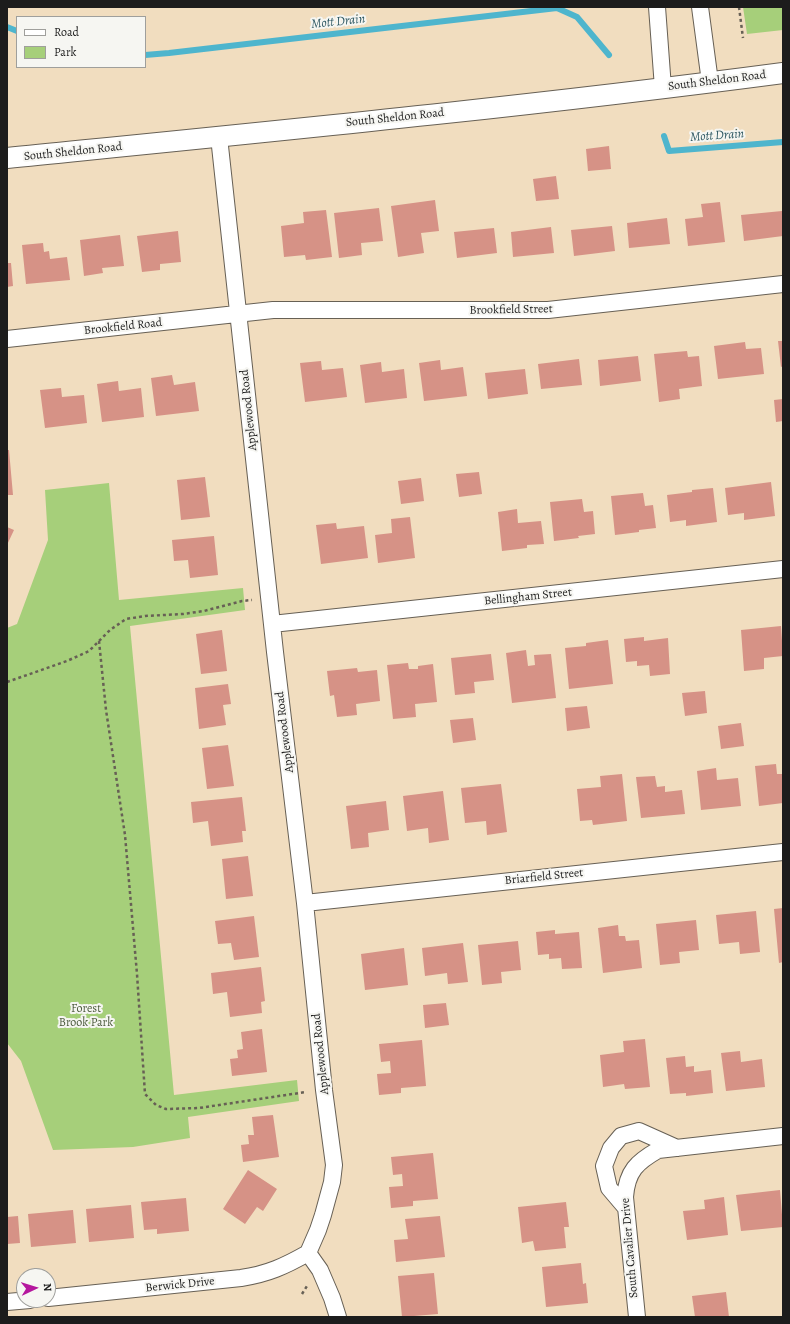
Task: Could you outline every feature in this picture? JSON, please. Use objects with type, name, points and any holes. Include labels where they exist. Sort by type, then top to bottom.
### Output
[{"type":"street","points":[[657,7],[663,88]]},
{"type":"street","points":[[700,7],[710,82]]},
{"type":"street","name":"South Sheldon Road","points":[[7,158],[219,137],[663,88],[783,73]]},
{"type":"street","name":"Applewood Road","points":[[219,137],[272,624],[305,903],[324,1090],[334,1165],[332,1182],[323,1215],[308,1253]]},
{"type":"street","name":"Brookfield Street","points":[[238,314],[272,310],[315,309],[548,310],[783,284]]},
{"type":"street","name":"Brookfield Road","points":[[7,339],[238,314]]},
{"type":"street","name":"Bellingham Street","points":[[272,624],[783,569]]},
{"type":"street","name":"Briarfield Street","points":[[305,903],[783,852]]},
{"type":"street","points":[[626,1208],[609,1188],[604,1166],[611,1148],[621,1136],[639,1132],[677,1148]]},
{"type":"street","name":"South Cavalier Drive","points":[[637,1317],[626,1208],[626,1189],[629,1177],[635,1167],[644,1158],[658,1150],[783,1136]]},
{"type":"street","points":[[308,1253],[320,1270],[338,1317]]},
{"type":"street","name":"Berwick Drive","points":[[56,1297],[254,1276],[278,1268],[308,1253]]},
{"type":"path","points":[[739,7],[743,38]]},
{"type":"path","points":[[7,682],[67,661],[89,651],[110,630],[126,619],[204,611],[242,601],[258,600]]},
{"type":"path","points":[[99,641],[106,710],[125,836],[137,974],[145,1094],[156,1105],[166,1109],[179,1109],[199,1108],[307,1092]]},
{"type":"path","points":[[302,1294],[307,1285]]},
{"type":"green space","points":[[743,7],[783,7],[783,30],[747,34]]},
{"type":"green space","name":"Forest Brook Park","points":[[109,483],[119,600],[243,588],[245,610],[130,626],[174,1095],[297,1080],[299,1101],[188,1117],[190,1138],[133,1147],[53,1150],[21,1061],[7,1043],[7,628],[17,624],[48,540],[45,490]]},
{"type":"building","points":[[609,146],[611,169],[588,171],[586,149]]},
{"type":"building","points":[[556,176],[559,199],[536,201],[533,179]]},
{"type":"building","points":[[435,200],[439,231],[421,233],[424,253],[398,257],[391,206]]},
{"type":"building","points":[[720,202],[725,242],[688,246],[685,219],[703,217],[701,204]]},
{"type":"building","points":[[379,208],[383,241],[361,243],[362,255],[339,258],[334,213]]},
{"type":"building","points":[[326,210],[332,257],[306,260],[305,255],[284,257],[281,226],[304,223],[303,212]]},
{"type":"building","points":[[782,211],[783,236],[744,241],[741,215]]},
{"type":"building","points":[[667,218],[670,244],[629,248],[627,223]]},
{"type":"building","points":[[612,226],[615,251],[574,256],[571,230]]},
{"type":"building","points":[[551,227],[554,253],[513,257],[511,232]]},
{"type":"building","points":[[494,228],[497,253],[457,258],[454,232]]},
{"type":"building","points":[[178,231],[181,262],[160,264],[160,270],[142,272],[137,236]]},
{"type":"building","points":[[120,235],[124,266],[102,268],[103,273],[84,276],[80,240]]},
{"type":"building","points":[[43,243],[44,252],[49,251],[50,259],[67,257],[70,280],[26,284],[22,245]]},
{"type":"building","points":[[7,263],[11,263],[13,286],[7,287]]},
{"type":"building","points":[[778,341],[783,341],[783,366],[781,367]]},
{"type":"building","points":[[745,342],[746,349],[761,348],[764,374],[718,379],[714,346]]},
{"type":"building","points":[[687,351],[688,357],[699,356],[702,386],[679,389],[680,399],[659,402],[654,354]]},
{"type":"building","points":[[638,356],[641,381],[600,386],[598,360]]},
{"type":"building","points":[[579,359],[582,385],[541,389],[538,364]]},
{"type":"building","points":[[440,360],[441,370],[463,367],[467,396],[424,401],[419,363]]},
{"type":"building","points":[[321,361],[322,370],[343,368],[347,397],[305,402],[300,363]]},
{"type":"building","points":[[381,362],[382,372],[404,369],[407,398],[365,403],[360,365]]},
{"type":"building","points":[[525,369],[528,394],[488,399],[485,373]]},
{"type":"building","points":[[172,375],[174,385],[195,382],[199,411],[156,416],[151,378]]},
{"type":"building","points":[[118,381],[119,391],[141,388],[144,417],[102,422],[97,384]]},
{"type":"building","points":[[61,388],[62,397],[84,395],[87,423],[45,428],[40,390]]},
{"type":"building","points":[[783,399],[783,421],[776,422],[774,400]]},
{"type":"building","points":[[7,450],[9,450],[13,495],[7,495]]},
{"type":"building","points":[[479,472],[482,494],[459,497],[456,474]]},
{"type":"building","points":[[205,477],[210,517],[181,520],[177,480]]},
{"type":"building","points":[[421,478],[424,501],[401,504],[398,481]]},
{"type":"building","points":[[771,482],[775,516],[744,520],[744,513],[728,515],[725,488]]},
{"type":"building","points":[[713,488],[717,522],[686,526],[686,520],[670,522],[667,495]]},
{"type":"building","points":[[643,493],[645,506],[653,505],[656,528],[615,535],[611,496]]},
{"type":"building","points":[[582,499],[584,512],[593,511],[595,534],[578,536],[579,538],[554,541],[550,502]]},
{"type":"building","points":[[517,509],[518,523],[541,521],[544,544],[527,545],[527,548],[502,551],[498,512]]},
{"type":"building","points":[[410,517],[415,558],[378,563],[375,535],[392,533],[391,519]]},
{"type":"building","points":[[336,523],[337,529],[364,526],[368,558],[321,564],[316,525]]},
{"type":"building","points":[[7,527],[14,530],[7,545]]},
{"type":"building","points":[[214,536],[218,575],[190,578],[188,560],[174,561],[172,540]]},
{"type":"building","points":[[781,626],[783,656],[764,658],[764,669],[744,671],[741,630]]},
{"type":"building","points":[[222,630],[227,671],[201,674],[196,634]]},
{"type":"building","points":[[644,637],[644,641],[668,638],[670,674],[650,676],[649,665],[637,666],[637,661],[626,662],[624,639]]},
{"type":"building","points":[[608,640],[613,684],[569,689],[565,648],[586,646],[586,643]]},
{"type":"building","points":[[526,650],[528,666],[535,665],[534,655],[551,654],[556,698],[512,703],[506,653]]},
{"type":"building","points":[[491,654],[494,680],[474,682],[475,693],[455,695],[451,658]]},
{"type":"building","points":[[408,663],[409,669],[418,669],[418,666],[433,664],[437,702],[415,704],[416,717],[393,719],[387,665]]},
{"type":"building","points":[[357,668],[358,672],[377,670],[380,701],[356,704],[357,715],[337,717],[334,695],[330,696],[327,671]]},
{"type":"building","points":[[228,684],[231,704],[223,705],[226,725],[199,729],[195,688]]},
{"type":"building","points":[[705,691],[707,713],[685,716],[682,693]]},
{"type":"building","points":[[587,706],[590,728],[567,731],[565,708]]},
{"type":"building","points":[[473,718],[476,740],[453,743],[450,720]]},
{"type":"building","points":[[741,723],[744,746],[721,749],[718,726]]},
{"type":"building","points":[[228,745],[234,786],[207,789],[202,748]]},
{"type":"building","points":[[776,764],[777,774],[782,774],[783,803],[759,806],[755,766]]},
{"type":"building","points":[[716,768],[717,780],[738,778],[741,806],[701,810],[697,771]]},
{"type":"building","points":[[622,774],[627,821],[593,825],[592,820],[580,821],[577,789],[601,787],[600,776]]},
{"type":"building","points":[[655,776],[657,787],[665,786],[665,792],[682,790],[685,814],[641,818],[636,777]]},
{"type":"building","points":[[501,784],[507,832],[487,835],[486,821],[465,823],[461,788]]},
{"type":"building","points":[[443,791],[449,840],[429,843],[428,828],[407,831],[403,796]]},
{"type":"building","points":[[242,797],[246,831],[242,831],[243,842],[211,846],[208,821],[193,823],[191,802]]},
{"type":"building","points":[[386,801],[389,830],[368,833],[369,847],[351,849],[346,806]]},
{"type":"building","points":[[248,856],[253,896],[226,899],[222,859]]},
{"type":"building","points":[[783,908],[783,962],[779,963],[774,909]]},
{"type":"building","points":[[756,911],[760,952],[740,954],[739,942],[719,944],[716,915]]},
{"type":"building","points":[[254,916],[259,957],[234,960],[231,943],[218,944],[215,921]]},
{"type":"building","points":[[696,920],[699,950],[679,952],[680,963],[660,965],[656,924]]},
{"type":"building","points":[[618,925],[619,936],[625,936],[626,941],[639,940],[642,968],[603,973],[598,928]]},
{"type":"building","points":[[555,930],[555,934],[579,932],[582,968],[562,969],[561,958],[549,959],[549,954],[538,955],[536,932]]},
{"type":"building","points":[[518,941],[521,970],[501,972],[502,983],[482,985],[478,945]]},
{"type":"building","points":[[463,943],[468,982],[448,984],[447,973],[425,976],[422,948]]},
{"type":"building","points":[[404,948],[408,985],[365,990],[361,954]]},
{"type":"building","points":[[261,967],[265,1001],[261,1002],[262,1013],[230,1017],[227,992],[213,994],[211,973]]},
{"type":"building","points":[[446,1003],[449,1025],[425,1028],[423,1005]]},
{"type":"building","points":[[262,1029],[267,1072],[232,1076],[230,1059],[238,1058],[237,1050],[243,1049],[241,1032]]},
{"type":"building","points":[[645,1039],[650,1087],[625,1089],[624,1084],[603,1087],[600,1055],[624,1052],[623,1041]]},
{"type":"building","points":[[422,1040],[426,1086],[401,1088],[401,1093],[379,1095],[377,1074],[391,1073],[390,1061],[381,1062],[379,1044]]},
{"type":"building","points":[[740,1051],[741,1062],[762,1059],[765,1087],[726,1091],[721,1053]]},
{"type":"building","points":[[685,1056],[686,1067],[694,1066],[694,1072],[711,1070],[713,1093],[686,1096],[686,1093],[670,1094],[666,1058]]},
{"type":"building","points":[[273,1115],[279,1157],[243,1162],[241,1145],[249,1144],[248,1135],[254,1135],[252,1117]]},
{"type":"building","points":[[433,1153],[438,1199],[413,1201],[413,1206],[391,1208],[389,1187],[403,1186],[402,1174],[393,1175],[391,1157]]},
{"type":"building","points":[[248,1170],[277,1189],[263,1211],[257,1207],[245,1224],[223,1209]]},
{"type":"building","points":[[780,1190],[783,1227],[741,1231],[736,1195]]},
{"type":"building","points":[[724,1197],[728,1235],[687,1240],[683,1211],[705,1209],[704,1200]]},
{"type":"building","points":[[186,1198],[189,1231],[157,1234],[157,1229],[144,1230],[141,1202]]},
{"type":"building","points":[[566,1202],[569,1227],[564,1227],[566,1248],[535,1251],[533,1241],[522,1243],[518,1207]]},
{"type":"building","points":[[131,1205],[134,1238],[89,1242],[86,1209]]},
{"type":"building","points":[[73,1210],[76,1243],[31,1247],[28,1214]]},
{"type":"building","points":[[18,1216],[20,1243],[7,1244],[7,1217]]},
{"type":"building","points":[[440,1216],[445,1257],[396,1262],[394,1240],[408,1239],[405,1219]]},
{"type":"building","points":[[581,1263],[583,1284],[586,1283],[588,1303],[546,1307],[542,1267]]},
{"type":"building","points":[[434,1273],[438,1314],[402,1317],[398,1276]]},
{"type":"building","points":[[726,1292],[729,1317],[695,1317],[692,1296]]},
{"type":"waterway","name":"Mott Drain","points":[[146,55],[557,8],[577,17],[609,55]]},
{"type":"waterway","name":"Mott Drain","points":[[7,27],[16,31]]},
{"type":"waterway","name":"Mott Drain","points":[[664,136],[669,151],[783,142]]}]
